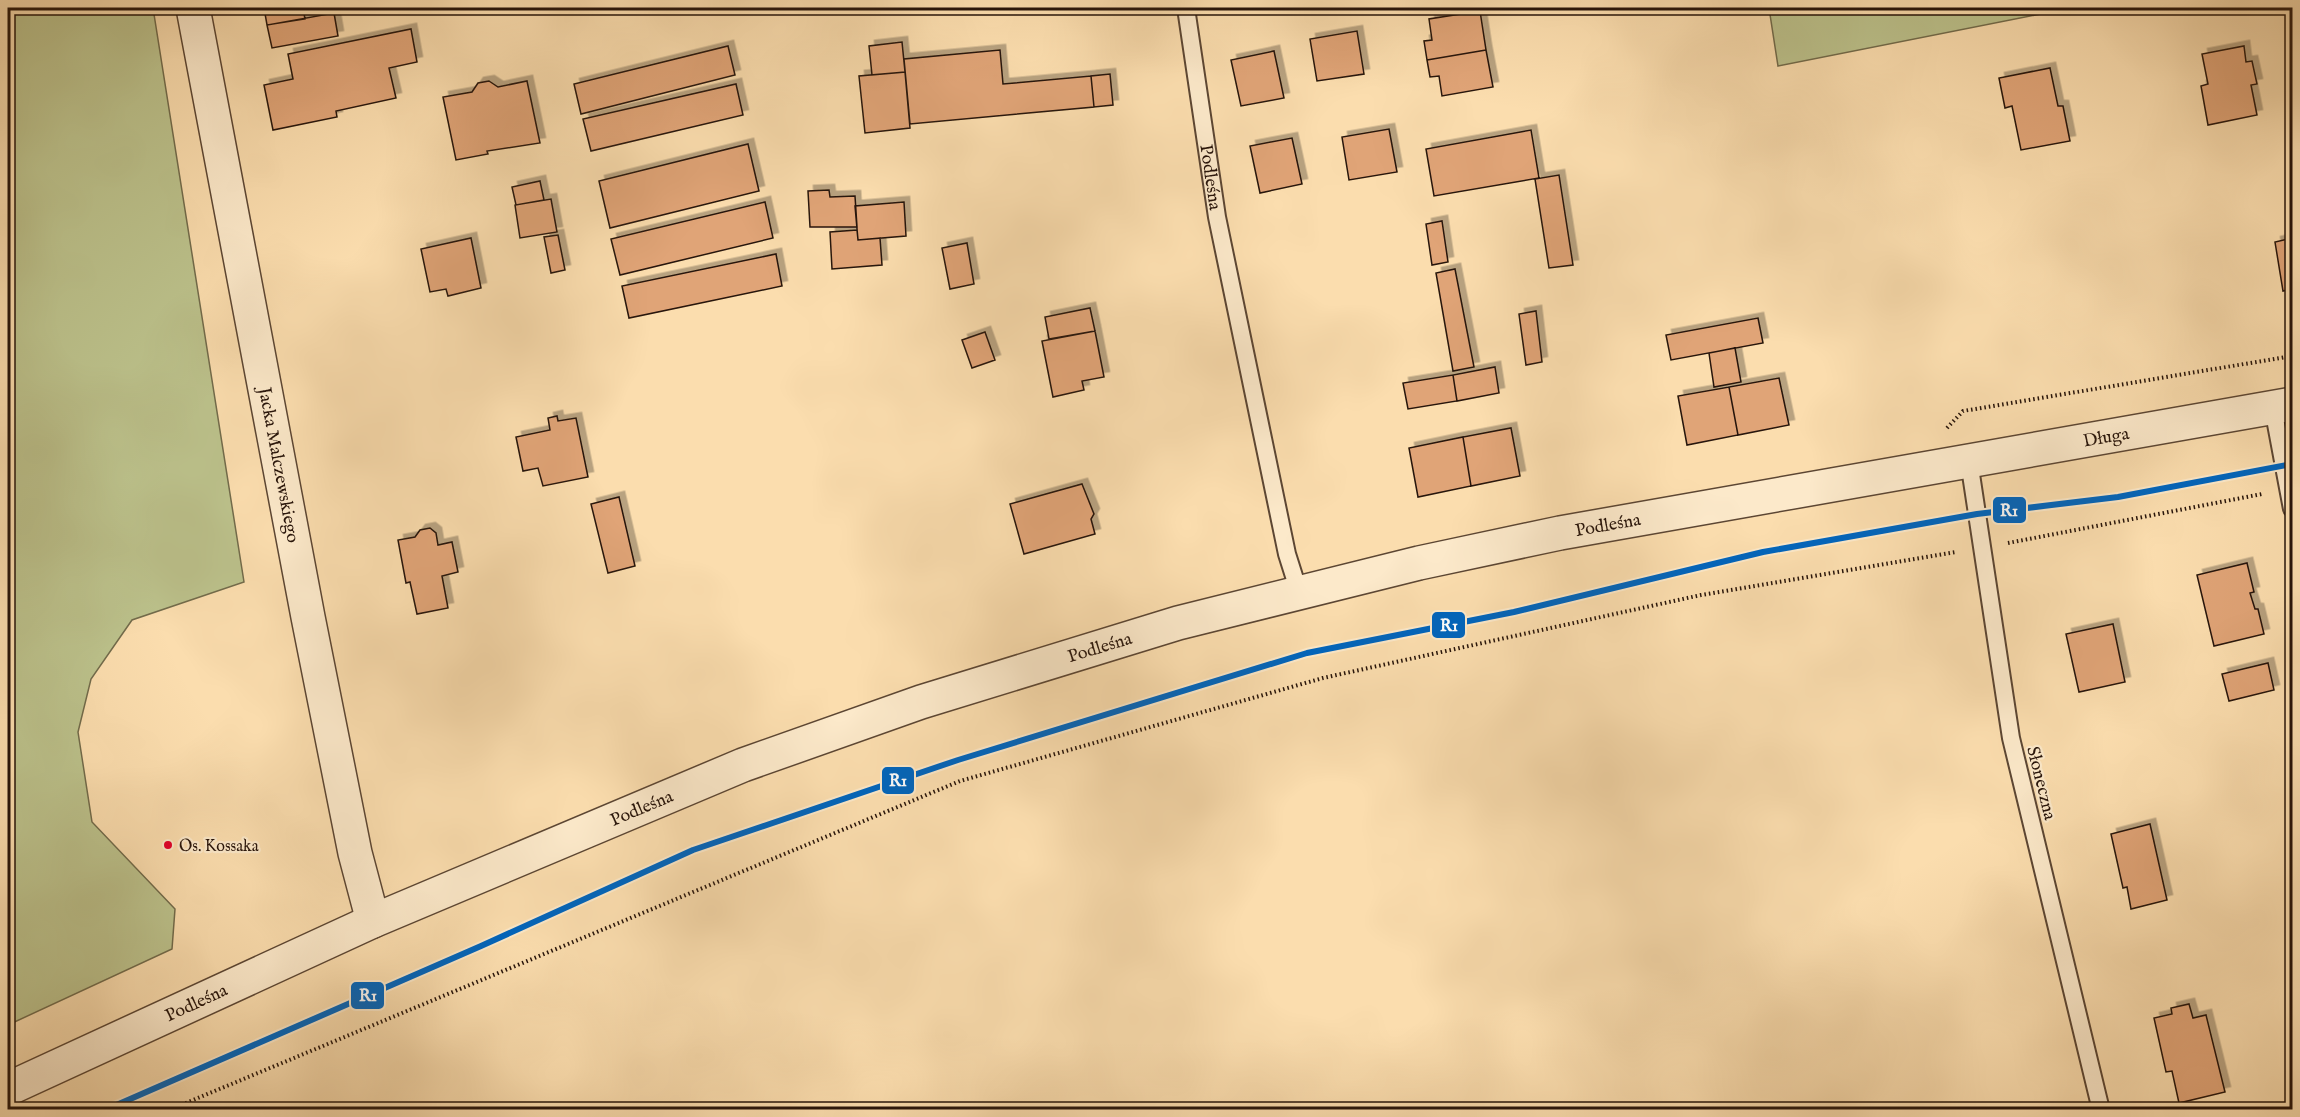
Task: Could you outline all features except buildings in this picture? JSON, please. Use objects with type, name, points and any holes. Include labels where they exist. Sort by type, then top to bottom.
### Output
[{"type":"street","name":"Jacka Malczewskiego","points":[[193,8],[308,617],[355,853],[374,921]]},
{"type":"street","name":"Długa","points":[[1918,470],[2282,406]]},
{"type":"street","name":"Podleśna","points":[[8,1089],[374,921],[646,804],[765,758],[955,692],[1178,623],[1299,592],[1560,532],[1918,470]]},
{"type":"lane","name":"Podleśna","points":[[1186,8],[1217,217],[1287,554],[1299,592]]},
{"type":"lane","points":[[2282,406],[2287,489],[2292,509]]},
{"type":"lane","name":"Słoneczna","points":[[1969,461],[2011,738],[2101,1110]]},
{"type":"path","points":[[1942,435],[1963,411],[2292,356]]},
{"type":"path","points":[[170,1110],[960,781],[1323,678],[1701,595],[1983,547],[2287,489]]},
{"type":"green space","points":[[17,8],[153,8],[244,582],[132,620],[91,679],[78,732],[92,822],[175,909],[172,949],[8,1025],[8,13]]},
{"type":"green space","points":[[1769,8],[2071,8],[1778,66]]},
{"type":"transit line","name":"R1","points":[[105,1110],[481,946],[693,850],[958,760],[1307,653],[1514,612],[1763,552],[1977,514],[2118,497],[2292,464]]},
{"type":"place","name":"Os. Kossaka","points":[[168,845]]}]
